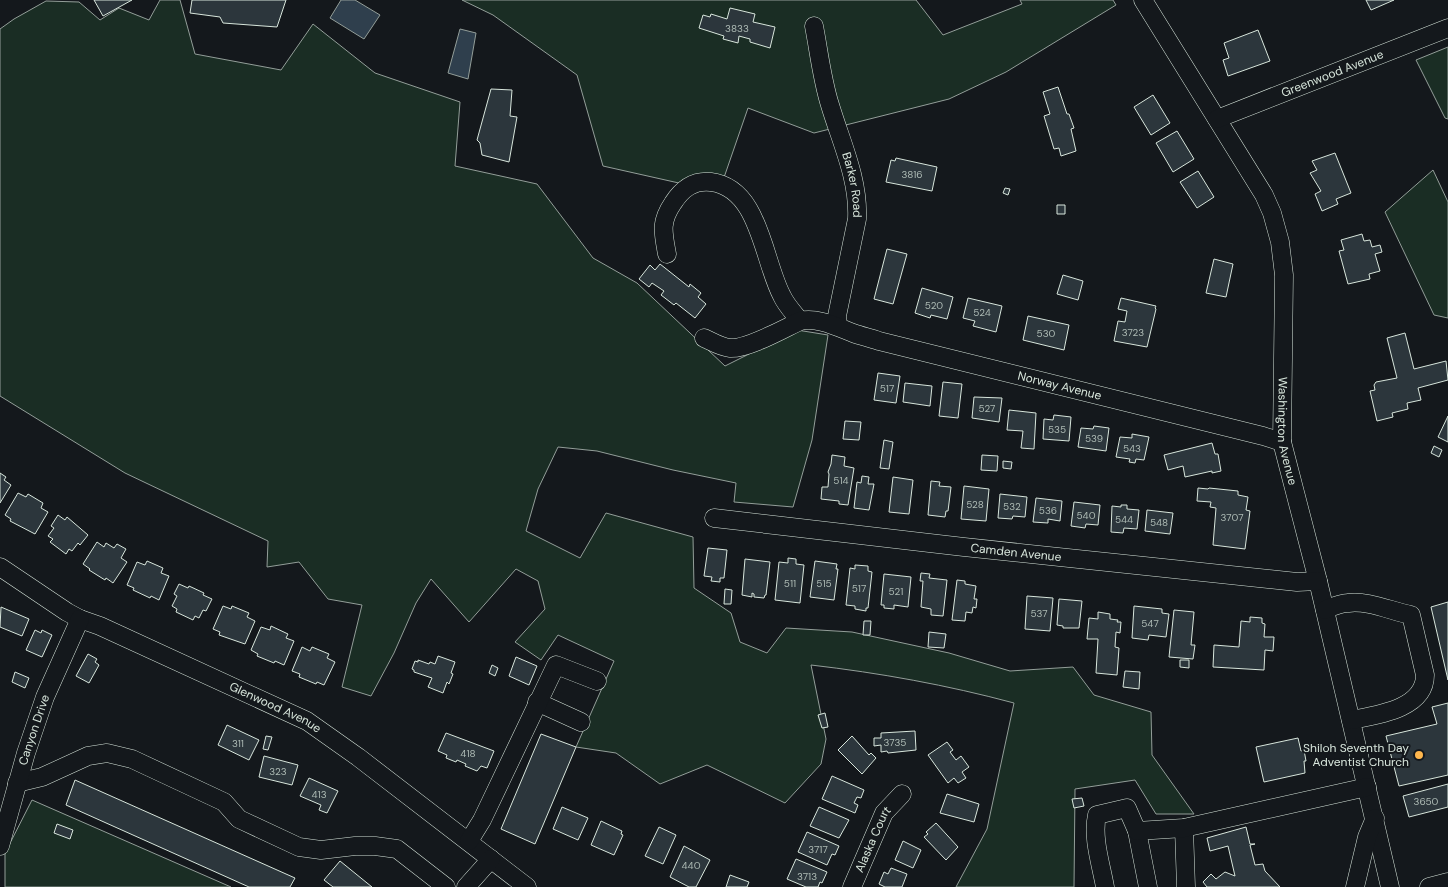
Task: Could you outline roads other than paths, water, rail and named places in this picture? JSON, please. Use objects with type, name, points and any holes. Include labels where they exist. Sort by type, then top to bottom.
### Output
[{"type":"street","name":"Washington Avenue","points":[[1142,0],[1264,195],[1280,242],[1284,275],[1282,442],[1318,581],[1390,887]]},
{"type":"street","name":"Barker Road","points":[[814,26],[829,104],[840,132],[856,188],[858,203],[857,219],[837,316],[838,326]]},
{"type":"street","name":"Greenwood Avenue","points":[[1217,119],[1448,28]]},
{"type":"street","points":[[667,254],[662,228],[668,210],[679,194],[692,184],[707,182],[722,184],[736,193],[748,206],[782,297],[800,321],[738,348],[719,346],[704,338]]},
{"type":"street","name":"Norway Avenue","points":[[800,321],[814,320],[838,326],[854,334],[880,341],[1282,442]]},
{"type":"street","name":"Camden Avenue","points":[[714,518],[964,547],[1297,582],[1318,581]]},
{"type":"street","name":"Glenwood Avenue","points":[[0,567],[80,619],[100,626],[307,721],[358,757],[527,887]]},
{"type":"street","points":[[1325,610],[1347,602],[1364,602],[1390,611],[1411,615],[1425,675],[1425,685],[1420,695],[1408,703],[1381,714],[1351,720]]},
{"type":"street","name":"Canyon Drive","points":[[0,846],[17,783],[45,697],[80,619]]},
{"type":"street","points":[[469,841],[482,820],[556,665],[597,681]]},
{"type":"street","points":[[538,702],[581,722]]},
{"type":"street","points":[[17,783],[42,777],[88,756],[107,753],[132,760],[224,802],[239,819],[299,847],[321,850],[355,846],[397,848],[446,887]]},
{"type":"street","points":[[1137,831],[1184,828],[1367,787]]},
{"type":"street","name":"Alaska Court","points":[[852,887],[884,813],[902,794]]},
{"type":"street","points":[[1105,887],[1097,844],[1095,824],[1097,815],[1128,808],[1137,831],[1148,887]]},
{"type":"street","points":[[1355,887],[1367,837],[1374,818]]},
{"type":"street","points":[[1184,828],[1186,887]]},
{"type":"street","points":[[466,887],[492,859]]},
{"type":"street","points":[[1429,887],[1448,882]]},
{"type":"water","points":[[341,0],[355,0],[380,15],[364,39],[330,18]]},
{"type":"water","points":[[460,29],[476,33],[468,79],[448,73]]},
{"type":"place","name":"Shiloh Seventh Day Adventist Church","points":[[1419,755]]}]
